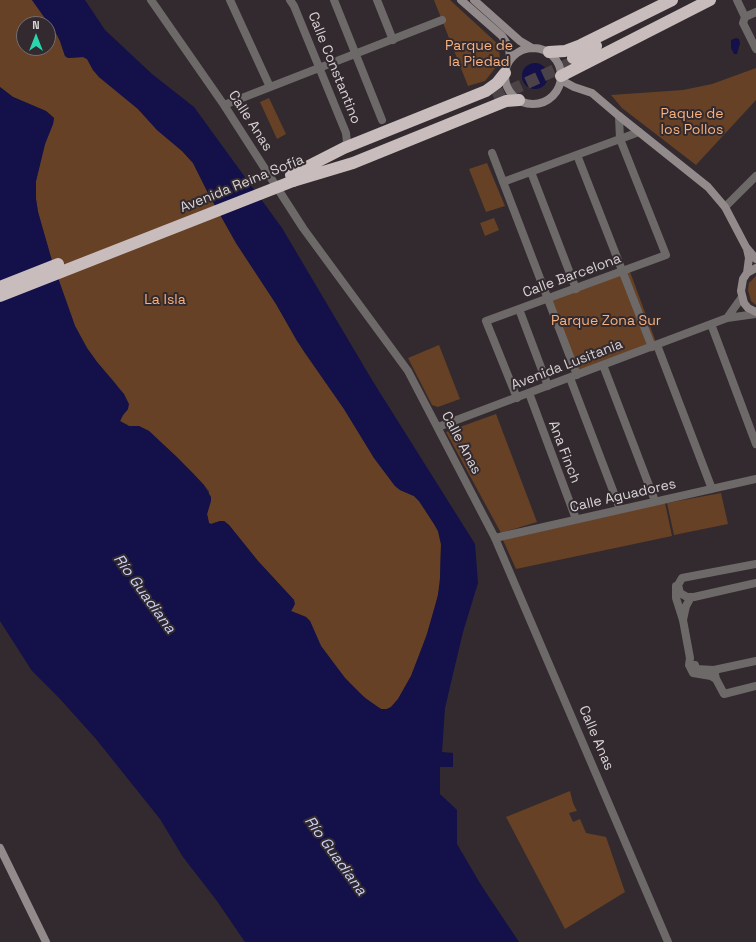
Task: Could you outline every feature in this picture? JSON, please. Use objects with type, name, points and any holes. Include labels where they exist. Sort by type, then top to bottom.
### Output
[{"type":"highway","points":[[549,52],[565,51],[581,45],[672,0]]},
{"type":"highway","points":[[683,0],[574,59],[697,0]]},
{"type":"highway","points":[[561,78],[710,0]]},
{"type":"highway","points":[[292,178],[344,148],[486,91],[497,83],[505,73]]},
{"type":"highway","name":"Avenida Reina Sofía","points":[[0,296],[493,96]]},
{"type":"highway","points":[[292,178],[353,163],[506,101],[519,100]]},
{"type":"highway","name":"Avenida Reina Sofía","points":[[0,287],[292,178]]},
{"type":"street","name":"Calle Anas","points":[[151,0],[224,104],[303,228],[408,371],[495,538],[668,942]]},
{"type":"street","points":[[230,0],[270,87]]},
{"type":"street","name":"Calle Constantino","points":[[290,0],[294,6],[346,133],[347,142],[344,148]]},
{"type":"street","points":[[334,0],[382,120]]},
{"type":"street","points":[[377,0],[393,40]]},
{"type":"street","points":[[461,0],[502,36],[509,47],[510,59],[505,73],[508,88],[513,95],[519,100],[534,104],[549,99],[555,94],[559,87],[561,78],[558,62],[549,52],[532,48],[524,49],[516,53],[510,59]]},
{"type":"street","points":[[474,0],[520,40],[532,48]]},
{"type":"street","points":[[736,0],[745,17],[743,23],[756,49]]},
{"type":"street","points":[[745,17],[756,12]]},
{"type":"street","points":[[224,104],[442,20]]},
{"type":"street","points":[[561,78],[566,83],[592,93],[618,116],[708,187],[725,207],[746,247],[756,259]]},
{"type":"street","points":[[555,94],[564,91],[581,89]]},
{"type":"street","points":[[618,116],[620,139]]},
{"type":"street","points":[[503,182],[639,132]]},
{"type":"street","name":"Calle Barcelona","points":[[517,398],[486,321],[666,255],[620,139]]},
{"type":"street","points":[[492,153],[548,299],[573,376],[620,509]]},
{"type":"street","points":[[576,155],[622,272],[654,346],[712,489]]},
{"type":"street","points":[[531,172],[576,289]]},
{"type":"street","points":[[725,207],[756,176]]},
{"type":"street","points":[[746,247],[749,258],[747,274],[741,285],[742,297],[748,308],[756,313]]},
{"type":"street","points":[[747,274],[756,268]]},
{"type":"street","points":[[727,318],[742,297]]},
{"type":"street","points":[[519,309],[548,386]]},
{"type":"street","name":"Avenida Lusitania","points":[[438,427],[727,318],[756,313]]},
{"type":"street","points":[[711,324],[756,444]]},
{"type":"street","points":[[603,365],[655,501]]},
{"type":"street","name":"Ana Finch","points":[[529,393],[576,519]]},
{"type":"street","name":"Calle Aguadores","points":[[495,538],[756,479]]},
{"type":"street","points":[[716,679],[711,676],[693,673],[689,665],[690,658],[684,620],[680,611],[675,589],[676,584],[682,578],[756,564]]},
{"type":"street","points":[[680,581],[678,589],[680,593],[684,596],[691,597],[756,583]]},
{"type":"street","points":[[684,620],[686,606],[691,597]]},
{"type":"street","points":[[690,658],[696,669],[714,670],[756,661]]},
{"type":"street","points":[[714,670],[716,679],[724,694],[756,686]]},
{"type":"street","points":[[0,848],[46,942]]},
{"type":"green space","name":"La Isla","points":[[0,0],[32,0],[43,16],[16,16],[16,56],[56,56],[56,34],[65,56],[68,58],[83,57],[87,59],[99,77],[138,109],[157,130],[182,151],[193,163],[236,243],[276,304],[304,352],[344,409],[374,458],[395,486],[400,490],[414,496],[419,501],[434,524],[438,531],[441,544],[440,585],[436,604],[423,647],[411,676],[398,699],[391,707],[381,709],[359,693],[345,678],[321,646],[310,621],[306,617],[291,611],[294,606],[294,600],[258,561],[229,525],[224,521],[211,524],[209,523],[207,514],[209,507],[209,491],[193,473],[149,431],[139,426],[129,426],[120,421],[128,409],[116,384],[87,348],[75,326],[52,261],[38,212],[36,181],[45,144],[54,118],[46,111],[13,97],[0,87]]},
{"type":"green space","name":"Parque de la Piedad","points":[[434,0],[450,0],[499,45],[500,62],[485,81],[468,86]]},
{"type":"green space","name":"Paque de los Pollos","points":[[756,68],[756,100],[696,165],[622,108],[611,95],[683,90],[712,84]]},
{"type":"green space","points":[[269,98],[286,134],[277,139],[260,102]]},
{"type":"green space","points":[[487,163],[505,206],[486,212],[469,169]]},
{"type":"green space","points":[[494,218],[499,230],[485,236],[480,223]]},
{"type":"green space","name":"Parque Zona Sur","points":[[629,269],[657,345],[577,375],[548,299]]},
{"type":"green space","points":[[756,276],[756,305],[751,301],[748,290],[749,283]]},
{"type":"green space","points":[[439,345],[460,399],[438,407],[432,405],[408,358]]},
{"type":"green space","points":[[496,414],[537,522],[501,533],[446,432]]},
{"type":"green space","points":[[721,493],[728,524],[674,535],[667,503]]},
{"type":"green space","points":[[665,503],[672,536],[516,569],[503,540]]},
{"type":"green space","points":[[570,791],[577,811],[569,813],[573,822],[580,819],[586,833],[606,837],[625,892],[565,929],[506,817]]},
{"type":"water","name":"Río Guadiana","points":[[32,0],[85,0],[105,30],[152,74],[194,107],[282,228],[372,380],[475,544],[478,583],[463,632],[445,708],[442,752],[453,753],[453,767],[440,767],[440,794],[457,810],[457,844],[481,885],[519,942],[245,942],[217,901],[183,857],[160,819],[96,739],[32,671],[0,621],[0,87],[13,97],[46,111],[54,118],[45,144],[36,181],[38,212],[52,261],[75,326],[87,348],[124,394],[129,404],[128,409],[120,421],[129,426],[139,426],[149,431],[204,485],[211,497],[207,514],[209,523],[211,524],[224,521],[229,525],[258,561],[294,600],[295,604],[291,611],[306,617],[310,621],[321,646],[345,678],[365,698],[381,709],[391,707],[398,699],[411,676],[427,634],[438,595],[440,578],[441,544],[438,531],[434,524],[419,501],[414,496],[400,490],[395,486],[374,458],[344,409],[297,341],[276,304],[236,243],[193,163],[182,151],[157,130],[138,109],[99,77],[87,59],[83,57],[68,58],[65,56],[56,34],[56,16],[43,16]]},
{"type":"water","points":[[736,38],[739,39],[740,43],[737,54],[734,54],[731,48],[731,40]]},
{"type":"water","points":[[535,63],[544,67],[548,76],[544,85],[535,89],[526,85],[522,76],[526,67]]},
{"type":"tunnel","points":[[494,98],[575,61]]}]
